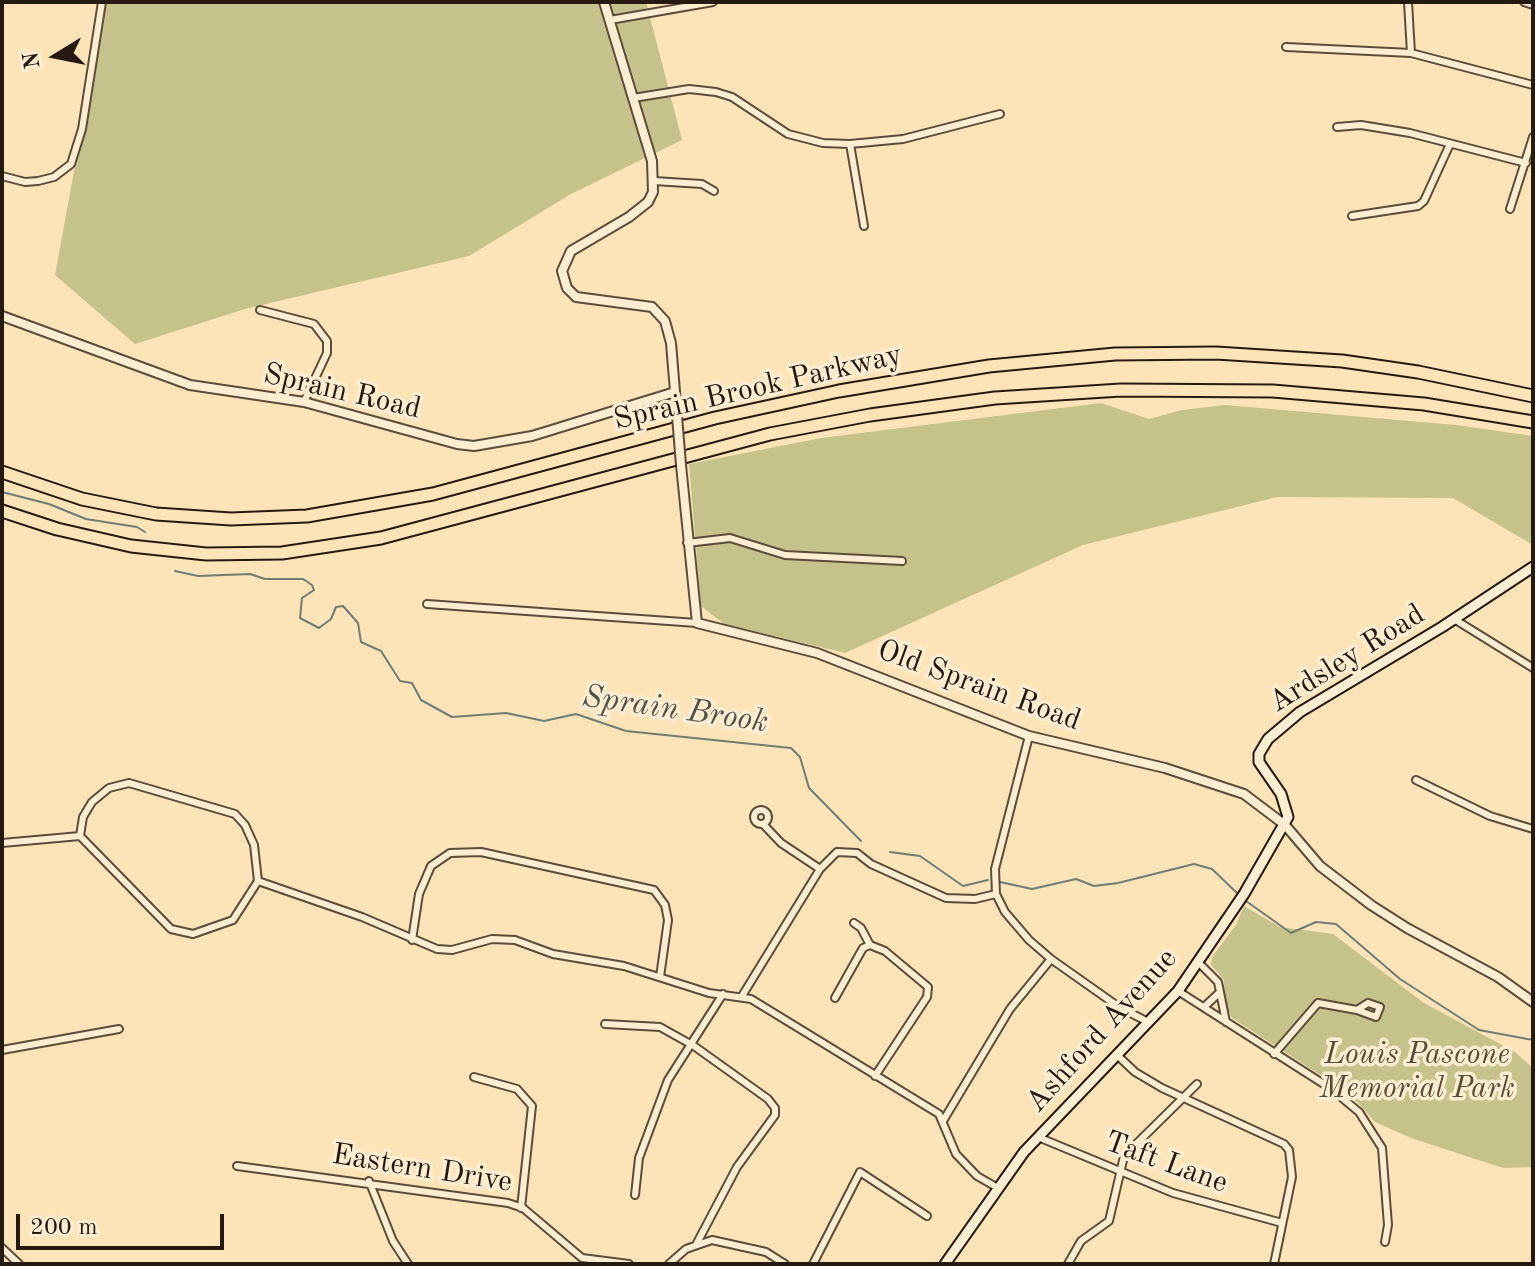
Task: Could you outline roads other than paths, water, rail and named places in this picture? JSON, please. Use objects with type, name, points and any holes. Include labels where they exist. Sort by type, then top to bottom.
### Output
[{"type":"highway","name":"Sprain Brook Parkway","points":[[2,472],[82,499],[156,514],[231,519],[307,516],[445,491],[690,424],[826,393],[989,366],[1115,354],[1216,353],[1342,361],[1418,372],[1533,396]]},
{"type":"highway","name":"Sprain Brook Parkway","points":[[2,511],[57,529],[131,546],[206,554],[282,553],[394,535],[770,434],[895,411],[995,398],[1146,389],[1260,390],[1424,404],[1533,422]]},
{"type":"main road","name":"Ardsley Road","points":[[1285,825],[1287,806],[1259,762],[1259,754],[1268,739],[1300,712],[1454,619],[1533,567]]},
{"type":"main road","name":"Ashford Avenue","points":[[945,1264],[1038,1137],[1178,991],[1242,898],[1285,825]]},
{"type":"street","points":[[2,176],[25,182],[38,181],[54,177],[71,164],[85,115],[102,2]]},
{"type":"street","points":[[604,2],[654,181],[648,202],[571,251],[562,271],[567,288],[576,297],[640,305],[657,311],[665,321],[671,343],[697,623]]},
{"type":"street","points":[[610,20],[713,2]]},
{"type":"street","points":[[1408,2],[1411,53]]},
{"type":"street","points":[[1524,2],[1533,5]]},
{"type":"street","points":[[1286,47],[1411,53],[1533,85]]},
{"type":"street","points":[[633,98],[689,89],[716,92],[732,97],[788,134],[823,143],[903,139],[1000,114]]},
{"type":"street","points":[[1337,127],[1373,127],[1526,163]]},
{"type":"street","points":[[1510,209],[1533,137]]},
{"type":"street","points":[[850,144],[864,226]]},
{"type":"street","points":[[1352,216],[1418,206],[1424,201],[1450,144]]},
{"type":"street","points":[[654,181],[702,184],[714,191]]},
{"type":"street","points":[[260,310],[314,324],[327,341],[327,353],[304,402]]},
{"type":"street","name":"Sprain Road","points":[[2,316],[190,385],[304,402],[474,446],[532,436],[675,392]]},
{"type":"street","points":[[688,543],[730,538],[785,555],[902,561]]},
{"type":"street","name":"Old Sprain Road","points":[[427,604],[697,623],[817,653],[1029,736],[1165,768],[1244,794],[1285,825],[1320,866],[1371,905],[1501,980],[1533,1002]]},
{"type":"street","points":[[1454,619],[1533,668]]},
{"type":"street","points":[[1029,736],[995,869],[996,894],[1013,921],[1051,959],[1119,1007],[1148,1022]]},
{"type":"street","points":[[1416,780],[1490,816],[1533,829]]},
{"type":"street","points":[[120,784],[139,785],[235,814],[251,836],[258,881],[233,920],[209,930],[183,934],[160,918],[80,836],[83,817],[92,802],[120,784]]},
{"type":"street","points":[[763,824],[781,843],[820,869]]},
{"type":"street","points":[[2,843],[80,836]]},
{"type":"street","points":[[412,940],[419,894],[431,866],[450,853],[481,852],[654,890],[660,895],[668,920],[660,977]]},
{"type":"street","points":[[742,996],[820,869],[837,852],[857,853],[871,864],[946,898],[975,899],[996,894]]},
{"type":"street","points":[[258,881],[348,911],[437,949],[452,950],[492,939],[515,940],[553,954],[624,966],[709,993],[742,996],[939,1114],[956,1154],[977,1176],[998,1188]]},
{"type":"street","points":[[854,923],[861,928],[870,945],[885,951],[928,987],[927,997],[875,1076]]},
{"type":"street","points":[[835,998],[863,948],[870,945]]},
{"type":"street","points":[[943,1121],[1010,1009],[1051,959]]},
{"type":"street","points":[[1198,962],[1215,976],[1226,1022]]},
{"type":"street","points":[[1178,991],[1330,1088],[1372,1127],[1382,1148],[1385,1174],[1388,1225],[1385,1242]]},
{"type":"street","points":[[1204,1007],[1219,993]]},
{"type":"street","points":[[635,1195],[639,1158],[668,1080],[723,994]]},
{"type":"street","points":[[1274,1054],[1318,1003],[1357,1010]]},
{"type":"street","points":[[605,1024],[660,1027],[689,1043],[773,1104],[775,1115],[737,1167],[697,1243],[669,1264]]},
{"type":"street","points":[[2,1050],[119,1029]]},
{"type":"street","points":[[1117,1055],[1135,1072],[1183,1099],[1284,1144],[1289,1150],[1292,1177],[1274,1264]]},
{"type":"street","points":[[474,1077],[517,1089],[532,1106],[521,1208]]},
{"type":"street","points":[[1068,1264],[1081,1241],[1109,1221],[1124,1156],[1197,1084]]},
{"type":"street","name":"Taft Lane","points":[[1038,1137],[1173,1193],[1282,1223]]},
{"type":"street","name":"Eastern Drive","points":[[237,1166],[369,1181],[521,1208],[582,1258],[629,1264]]},
{"type":"street","points":[[813,1264],[856,1175],[864,1172],[927,1216]]},
{"type":"street","points":[[369,1181],[393,1241],[408,1264]]},
{"type":"street","points":[[697,1243],[712,1240],[742,1245],[766,1252],[785,1264]]},
{"type":"street","points":[[2,1248],[19,1264]]},
{"type":"waterway","name":"Sprain Brook","points":[[2,492],[49,504],[86,519],[137,527],[145,532]]},
{"type":"waterway","name":"Sprain Brook","points":[[175,571],[198,576],[250,574],[265,579],[303,579],[314,590],[302,598],[300,618],[319,628],[331,619],[336,607],[343,606],[358,623],[361,642],[381,651],[400,681],[412,683],[421,700],[452,717],[506,713],[544,721],[576,714],[626,731],[791,748],[800,757],[809,788],[861,841]]},
{"type":"waterway","name":"Sprain Brook","points":[[890,852],[920,856],[963,886],[988,880]]},
{"type":"waterway","name":"Sprain Brook","points":[[1000,882],[1032,889],[1076,879],[1094,886],[1194,864],[1212,869],[1238,894]]},
{"type":"waterway","name":"Sprain Brook","points":[[1246,901],[1291,933],[1316,922],[1336,924],[1400,979],[1479,1030],[1533,1040]]},
{"type":"park label","name":"Louis Pascone Memorial Park","points":[[1417,1072]]}]
